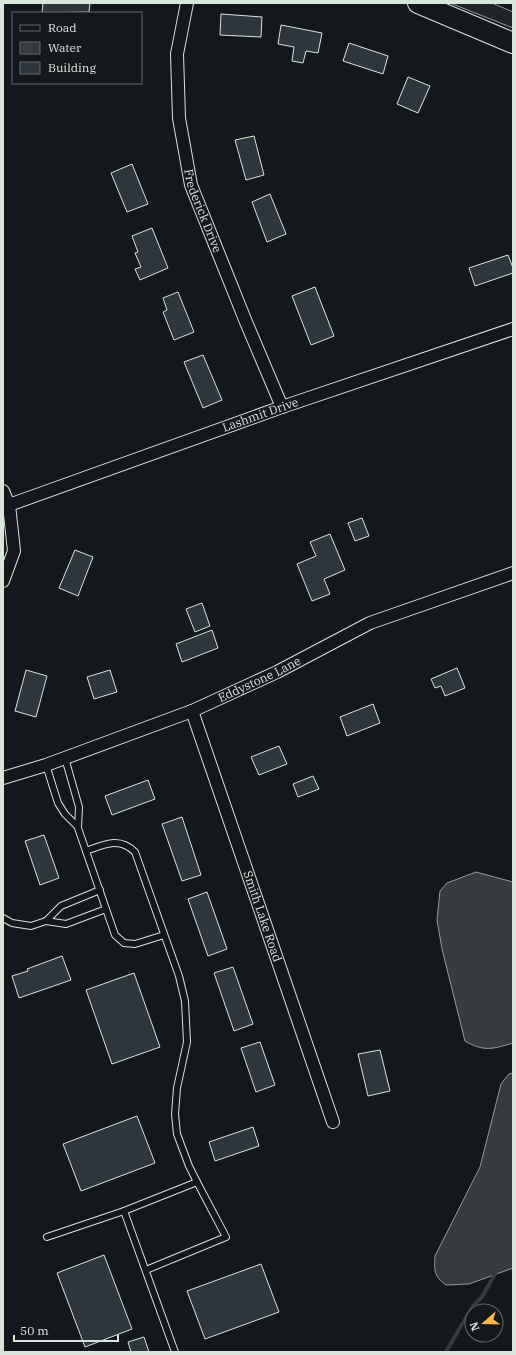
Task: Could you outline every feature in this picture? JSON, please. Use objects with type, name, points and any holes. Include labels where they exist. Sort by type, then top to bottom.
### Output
[{"type":"main road","points":[[418,3],[513,43]]},
{"type":"street","name":"Frederick Drive","points":[[187,3],[177,54],[179,118],[191,185],[282,407]]},
{"type":"street","name":"Lashmit Drive","points":[[8,505],[282,407],[513,329]]},
{"type":"street","points":[[3,491],[8,505],[14,551],[3,581]]},
{"type":"street","name":"Eddystone Lane","points":[[3,778],[46,765],[192,711],[277,672],[370,623],[513,573]]},
{"type":"street","name":"Smith Lake Road","points":[[192,711],[333,1122]]},
{"type":"lane","points":[[65,758],[79,807],[77,826]]},
{"type":"lane","points":[[46,765],[58,803],[65,814],[77,826],[115,935],[124,943],[135,944],[164,935]]},
{"type":"lane","points":[[86,851],[108,843],[118,843],[128,845],[135,852],[179,976],[186,1001],[187,1042],[177,1088],[175,1114],[177,1134],[189,1166],[226,1237],[146,1270]]},
{"type":"lane","points":[[3,918],[12,923],[31,926],[46,921],[61,906],[100,890]]},
{"type":"lane","points":[[46,921],[66,924],[106,909]]},
{"type":"lane","points":[[47,1237],[124,1211],[197,1182]]},
{"type":"lane","points":[[124,1211],[175,1352]]},
{"type":"shaded area","points":[[450,3],[492,3],[513,12],[513,28]]},
{"type":"water","points":[[476,872],[513,882],[513,1043],[494,1048],[478,1047],[465,1041],[442,949],[437,920],[440,891],[447,883]]},
{"type":"water","points":[[513,1073],[513,1268],[469,1284],[446,1285],[437,1276],[435,1256],[480,1167],[501,1084],[509,1074]]},
{"type":"building","points":[[43,3],[90,3],[89,12],[42,12]]},
{"type":"building","points":[[221,14],[262,17],[261,37],[220,35]]},
{"type":"building","points":[[281,25],[322,33],[318,53],[306,51],[303,63],[292,61],[294,47],[278,44]]},
{"type":"building","points":[[349,43],[388,56],[383,74],[343,61]]},
{"type":"building","points":[[408,77],[430,86],[418,113],[397,104]]},
{"type":"building","points":[[254,136],[264,175],[246,180],[235,140]]},
{"type":"building","points":[[132,164],[148,204],[127,212],[111,173]]},
{"type":"building","points":[[270,194],[286,234],[267,242],[252,202]]},
{"type":"building","points":[[152,228],[168,268],[140,280],[135,269],[141,267],[135,253],[138,252],[132,236]]},
{"type":"building","points":[[508,255],[513,268],[513,273],[475,286],[469,268]]},
{"type":"building","points":[[315,287],[334,336],[311,345],[292,296]]},
{"type":"building","points":[[178,292],[194,332],[174,340],[163,312],[167,310],[163,298]]},
{"type":"building","points":[[203,355],[222,400],[203,408],[184,362]]},
{"type":"building","points":[[362,518],[369,536],[355,541],[348,523]]},
{"type":"building","points":[[330,534],[345,570],[324,579],[330,594],[312,601],[297,564],[316,556],[310,542]]},
{"type":"building","points":[[75,550],[93,557],[78,596],[59,588]]},
{"type":"building","points":[[202,603],[210,626],[195,632],[186,609]]},
{"type":"building","points":[[212,630],[218,648],[182,662],[176,644]]},
{"type":"building","points":[[457,668],[465,688],[445,696],[441,686],[435,688],[431,679]]},
{"type":"building","points":[[26,670],[47,676],[36,717],[15,711]]},
{"type":"building","points":[[110,670],[117,692],[94,699],[87,677]]},
{"type":"building","points":[[373,704],[380,723],[347,736],[340,717]]},
{"type":"building","points":[[279,746],[287,764],[259,775],[251,757]]},
{"type":"building","points":[[313,776],[319,789],[298,797],[293,784]]},
{"type":"building","points":[[148,780],[155,799],[112,815],[105,796]]},
{"type":"building","points":[[182,817],[201,875],[182,881],[162,824]]},
{"type":"building","points":[[44,835],[59,878],[40,885],[25,841]]},
{"type":"building","points":[[207,892],[227,949],[208,956],[188,899]]},
{"type":"building","points":[[62,956],[71,980],[19,998],[12,976],[28,971],[27,969]]},
{"type":"building","points":[[233,967],[253,1024],[234,1031],[214,973]]},
{"type":"building","points":[[134,973],[160,1047],[112,1064],[86,990]]},
{"type":"building","points":[[260,1042],[275,1085],[256,1092],[241,1048]]},
{"type":"building","points":[[380,1050],[390,1091],[368,1096],[358,1054]]},
{"type":"building","points":[[137,1116],[155,1163],[81,1191],[63,1144]]},
{"type":"building","points":[[253,1127],[259,1146],[215,1161],[209,1142]]},
{"type":"building","points":[[104,1255],[132,1329],[85,1347],[57,1273]]},
{"type":"building","points":[[261,1264],[279,1312],[205,1339],[187,1291]]},
{"type":"building","points":[[144,1337],[149,1352],[131,1352],[128,1342]]},
{"type":"waterway","points":[[446,1352],[474,1305],[482,1297],[495,1274],[492,1271]]}]
